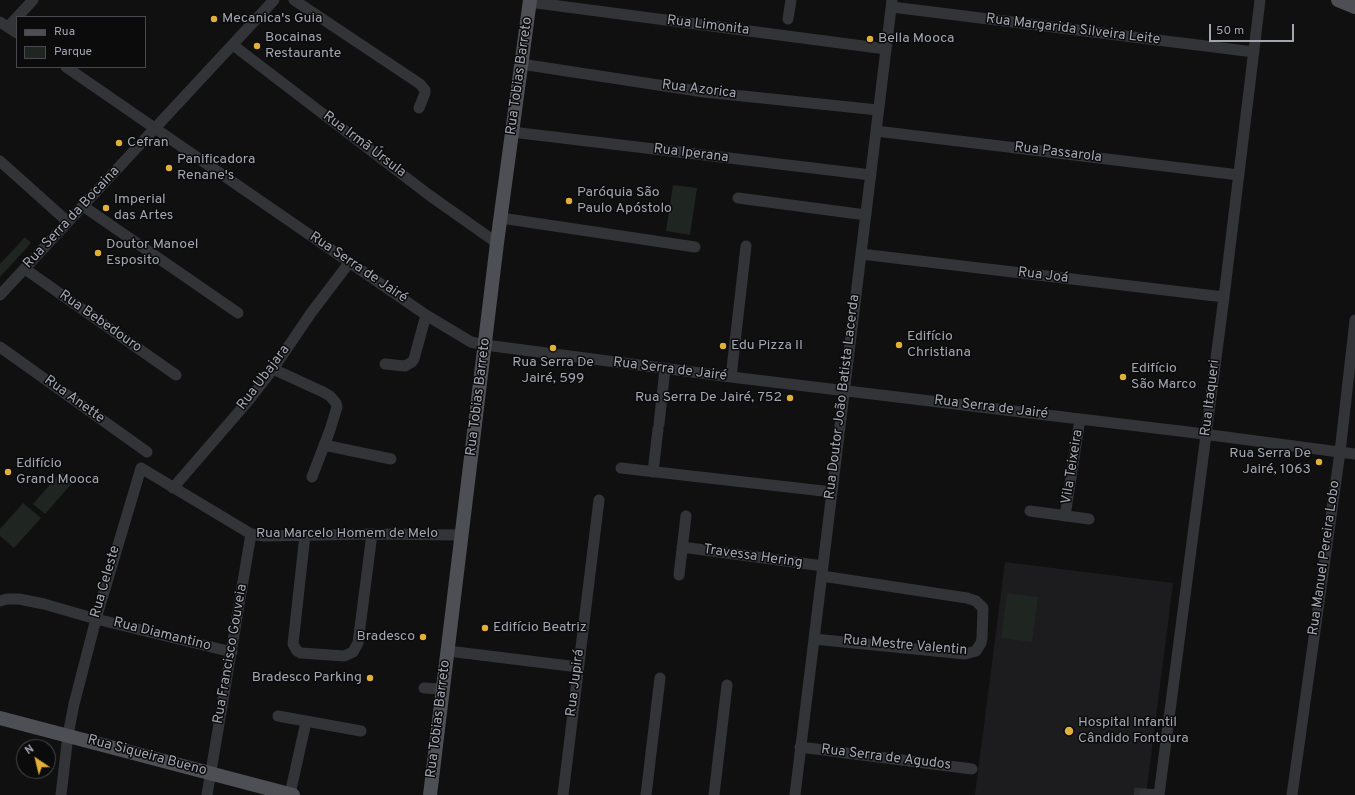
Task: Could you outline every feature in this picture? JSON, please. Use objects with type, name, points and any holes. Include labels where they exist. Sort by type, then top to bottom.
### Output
[{"type":"main road","points":[[1338,0],[1355,7]]},
{"type":"main road","name":"Rua Tobias Barreto","points":[[430,795],[497,243],[530,1]]},
{"type":"main road","name":"Rua Siqueira Bueno","points":[[0,718],[292,795]]},
{"type":"street","points":[[18,16],[33,0]]},
{"type":"street","name":"Rua Serra da Bocaina","points":[[0,295],[274,0]]},
{"type":"street","points":[[294,0],[420,84],[426,93],[419,108]]},
{"type":"street","points":[[788,19],[791,0]]},
{"type":"street","name":"Rua Itaqueri","points":[[1159,795],[1207,434],[1260,0]]},
{"type":"street","name":"Rua Limonita","points":[[530,1],[886,48]]},
{"type":"street","name":"Rua Margarida Silveira Leite","points":[[892,4],[1254,52]]},
{"type":"street","name":"Rua Doutor João Batista Lacerda","points":[[795,795],[892,4]]},
{"type":"street","points":[[8,27],[16,18]]},
{"type":"street","name":"Rua Irmã Úrsula","points":[[233,45],[428,194],[497,243]]},
{"type":"street","name":"Rua Azorica","points":[[521,64],[704,92],[878,110]]},
{"type":"street","name":"Rua Serra de Jairé","points":[[67,68],[426,315],[471,342],[665,369],[1207,434],[1355,454]]},
{"type":"street","name":"Rua Passarola","points":[[876,131],[1239,175]]},
{"type":"street","name":"Rua Iperana","points":[[512,132],[870,175]]},
{"type":"street","points":[[0,161],[68,222]]},
{"type":"street","points":[[738,198],[866,215]]},
{"type":"street","points":[[83,206],[238,313]]},
{"type":"street","points":[[501,218],[695,247]]},
{"type":"street","points":[[731,377],[746,246]]},
{"type":"street","name":"Rua Joá","points":[[861,254],[1224,297]]},
{"type":"street","name":"Rua Ubajara","points":[[173,488],[249,400],[311,313],[350,263]]},
{"type":"street","name":"Rua Bebedouro","points":[[25,269],[176,375]]},
{"type":"street","points":[[385,364],[405,366],[412,362],[426,315]]},
{"type":"street","name":"Rua Manuel Pereira Lobo","points":[[1292,795],[1340,452],[1355,320]]},
{"type":"street","name":"Rua Anette","points":[[0,347],[147,452]]},
{"type":"street","points":[[272,369],[323,392],[334,400],[337,407],[312,477]]},
{"type":"street","points":[[653,472],[665,369]]},
{"type":"street","name":"Vila Teixeira","points":[[1065,516],[1080,419]]},
{"type":"street","points":[[324,445],[391,459]]},
{"type":"street","name":"Rua Celeste","points":[[61,795],[68,735],[74,704],[96,619],[131,496],[141,468],[173,488]]},
{"type":"street","points":[[621,468],[832,492]]},
{"type":"street","name":"Rua Marcelo Homem de Melo","points":[[173,488],[251,534],[264,536],[372,534],[462,535]]},
{"type":"street","name":"Rua Jupirá","points":[[563,795],[598,500]]},
{"type":"street","name":"Vila Teixeira","points":[[1030,511],[1089,519]]},
{"type":"street","points":[[679,575],[686,516]]},
{"type":"street","name":"Rua Francisco Gouveia","points":[[207,795],[251,534]]},
{"type":"street","points":[[305,535],[293,635],[294,648],[297,651],[307,654],[344,656],[353,652],[356,648],[372,534]]},
{"type":"street","name":"Travessa Hering","points":[[682,547],[823,571],[967,598],[976,601],[983,608]]},
{"type":"street","name":"Rua Diamantino","points":[[0,602],[7,599],[19,599],[44,604],[96,619],[232,652]]},
{"type":"street","name":"Rua Mestre Valentin","points":[[814,639],[971,653],[976,651],[981,643],[983,608]]},
{"type":"street","points":[[448,651],[578,667]]},
{"type":"street","points":[[646,795],[660,678]]},
{"type":"street","points":[[714,795],[727,685]]},
{"type":"street","points":[[424,688],[442,689]]},
{"type":"street","points":[[278,716],[361,731]]},
{"type":"street","points":[[292,795],[306,722]]},
{"type":"street","name":"Rua Serra de Agudos","points":[[800,747],[972,768]]},
{"type":"street","points":[[1146,794],[1159,795]]},
{"type":"shaded area","points":[[1005,562],[1173,583],[1146,795],[975,795]]},
{"type":"green space","points":[[673,185],[697,188],[690,235],[666,231]]},
{"type":"green space","points":[[25,237],[31,243],[0,277],[0,264]]},
{"type":"green space","points":[[61,472],[73,482],[45,514],[33,504]]},
{"type":"green space","points":[[23,503],[41,518],[14,548],[0,536],[0,529]]},
{"type":"green space","points":[[1007,593],[1038,597],[1032,642],[1001,638]]},
{"type":"tunnel","points":[[1134,793],[1145,794]]},
{"type":"place","name":"Mecanica's Guia","points":[[214,19]]},
{"type":"place","name":"Bella Mooca","points":[[870,39]]},
{"type":"place","name":"Bocainas Restaurante","points":[[257,46]]},
{"type":"place","name":"Cefran","points":[[119,143]]},
{"type":"place","name":"Panificadora Renane's","points":[[169,168]]},
{"type":"place","name":"Paróquia São Paulo Apóstolo","points":[[569,201]]},
{"type":"place","name":"Imperial das Artes","points":[[106,208]]},
{"type":"place","name":"Doutor Manoel Esposito","points":[[98,253]]},
{"type":"place","name":"Edifício Christiana","points":[[899,345]]},
{"type":"place","name":"Edu Pizza II","points":[[723,346]]},
{"type":"place","name":"Rua Serra De Jairé, 599","points":[[553,348]]},
{"type":"place","name":"Edifício São Marco","points":[[1123,377]]},
{"type":"place","name":"Rua Serra De Jairé, 752","points":[[790,398]]},
{"type":"place","name":"Rua Serra De Jairé, 1063","points":[[1319,462]]},
{"type":"place","name":"Edifício Grand Mooca","points":[[8,472]]},
{"type":"place","name":"Edifício Beatriz","points":[[485,628]]},
{"type":"place","name":"Bradesco","points":[[423,637]]},
{"type":"place","name":"Bradesco Parking","points":[[370,678]]},
{"type":"place","name":"Hospital Infantil Cândido Fontoura","points":[[1069,731]]}]
